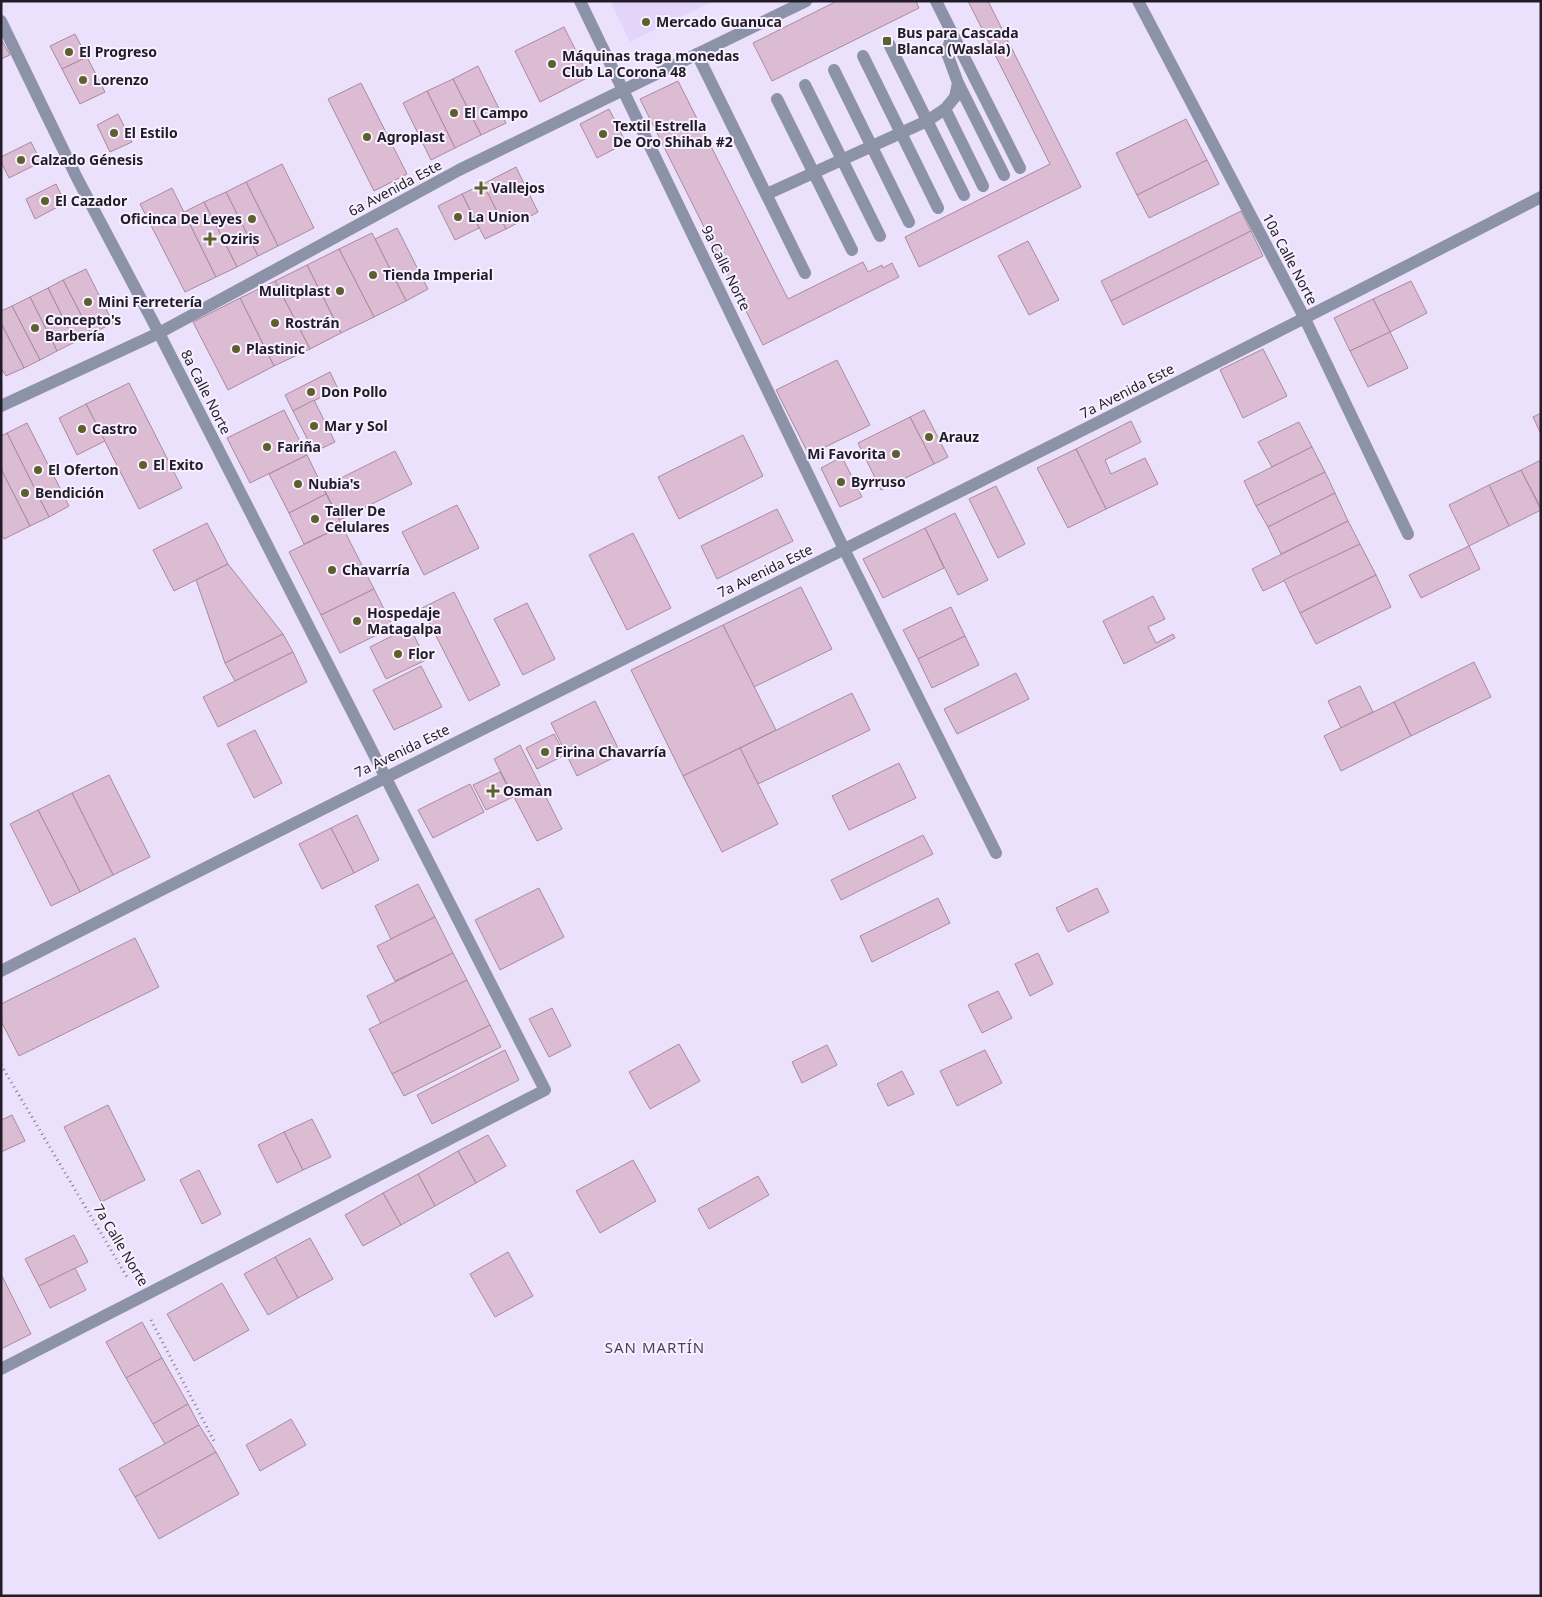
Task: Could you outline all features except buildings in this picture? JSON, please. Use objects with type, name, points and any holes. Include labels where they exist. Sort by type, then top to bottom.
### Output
[{"type":"street","name":"9a Calle Norte","points":[[580,1],[844,548],[996,853]]},
{"type":"street","name":"6a Avenida Este","points":[[1,406],[159,333],[459,170],[806,1]]},
{"type":"street","points":[[936,1],[1020,168]]},
{"type":"street","name":"10a Calle Norte","points":[[1138,1],[1305,319],[1408,534]]},
{"type":"street","name":"8a Calle Norte","points":[[1,21],[77,178],[159,333],[545,1090],[140,1298]]},
{"type":"street","points":[[952,33],[947,53],[958,83],[1004,175]]},
{"type":"street","points":[[889,44],[964,195]]},
{"type":"street","points":[[697,54],[805,273]]},
{"type":"street","points":[[863,56],[938,208]]},
{"type":"street","points":[[834,70],[909,222]]},
{"type":"street","points":[[767,194],[927,121],[945,109],[955,97],[958,83]]},
{"type":"street","points":[[805,85],[880,236]]},
{"type":"street","points":[[777,99],[852,250]]},
{"type":"street","points":[[945,109],[983,186]]},
{"type":"street","name":"7a Avenida Este","points":[[1,971],[385,776],[1305,319],[1541,197]]},
{"type":"street","points":[[1,1369],[140,1298]]},
{"type":"path","name":"7a Calle Norte","points":[[1,1065],[140,1298],[214,1441]]},
{"type":"shaded area","name":"Mercado Guanuca","points":[[610,1],[714,1],[630,42]]},
{"type":"place","name":"Mercado Guanuca","points":[[646,22]]},
{"type":"place","name":"Bus para Cascada Blanca (Waslala)","points":[[887,41]]},
{"type":"place","name":"El Progreso","points":[[69,52]]},
{"type":"place","name":"Máquinas traga monedas Club La Corona 48","points":[[552,64]]},
{"type":"place","name":"Lorenzo","points":[[83,80]]},
{"type":"place","name":"El Campo","points":[[454,113]]},
{"type":"place","name":"El Estilo","points":[[114,133]]},
{"type":"place","name":"Textil Estrella De Oro Shihab #2","points":[[603,134]]},
{"type":"place","name":"Agroplast","points":[[367,137]]},
{"type":"place","name":"Calzado Génesis","points":[[21,160]]},
{"type":"place","name":"Vallejos","points":[[481,188]]},
{"type":"place","name":"El Cazador","points":[[45,201]]},
{"type":"place","name":"La Union","points":[[458,217]]},
{"type":"place","name":"Oficinca De Leyes","points":[[252,219]]},
{"type":"place","name":"Oziris","points":[[210,239]]},
{"type":"place","name":"Tienda Imperial","points":[[373,275]]},
{"type":"place","name":"Mulitplast","points":[[340,291]]},
{"type":"place","name":"Mini Ferretería","points":[[88,302]]},
{"type":"place","name":"Rostrán","points":[[275,323]]},
{"type":"place","name":"Concepto's Barbería","points":[[35,328]]},
{"type":"place","name":"Plastinic","points":[[236,349]]},
{"type":"place","name":"Don Pollo","points":[[311,392]]},
{"type":"place","name":"Mar y Sol","points":[[314,426]]},
{"type":"place","name":"Castro","points":[[82,429]]},
{"type":"place","name":"Arauz","points":[[929,437]]},
{"type":"place","name":"Fariña","points":[[267,447]]},
{"type":"place","name":"Mi Favorita","points":[[896,454]]},
{"type":"place","name":"El Exito","points":[[143,465]]},
{"type":"place","name":"El Oferton","points":[[38,470]]},
{"type":"place","name":"Byrruso","points":[[841,482]]},
{"type":"place","name":"Nubia's","points":[[298,484]]},
{"type":"place","name":"Bendición","points":[[25,493]]},
{"type":"place","name":"Taller De Celulares","points":[[315,519]]},
{"type":"place","name":"Chavarría","points":[[332,570]]},
{"type":"place","name":"Hospedaje Matagalpa","points":[[357,621]]},
{"type":"place","name":"Flor","points":[[398,654]]},
{"type":"place","name":"Firina Chavarría","points":[[545,752]]},
{"type":"place","name":"Osman","points":[[493,791]]},
{"type":"district","name":"SAN MARTÍN","points":[[655,1348]]}]
